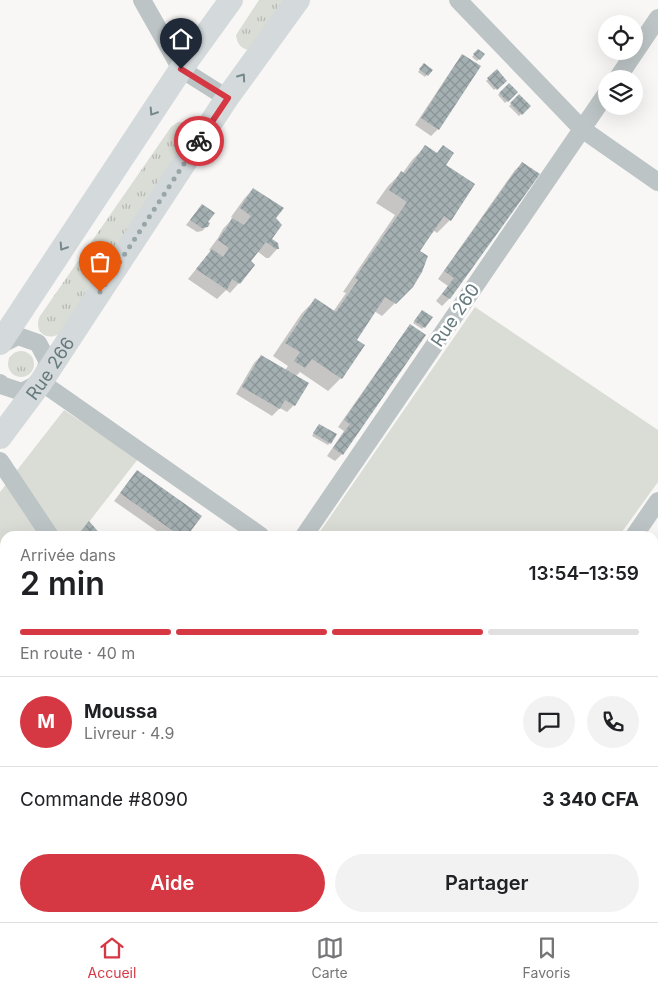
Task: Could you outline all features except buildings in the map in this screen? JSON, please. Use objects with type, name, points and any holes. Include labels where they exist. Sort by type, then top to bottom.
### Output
[{"type":"main road","points":[[0,344],[181,69],[231,0]]},
{"type":"main road","name":"Rue 266","points":[[0,437],[41,382],[228,98],[298,0]]},
{"type":"street","points":[[142,0],[181,69],[228,98]]},
{"type":"street","points":[[458,0],[582,129],[658,182]]},
{"type":"street","points":[[623,70],[658,18]]},
{"type":"street","name":"Rue 260","points":[[307,531],[598,106]]},
{"type":"street","points":[[0,344],[18,336],[38,343],[48,362],[41,382],[22,392],[0,383]]},
{"type":"street","points":[[41,382],[254,531]]},
{"type":"street","points":[[0,461],[47,531]]},
{"type":"street","points":[[637,531],[658,501]]},
{"type":"green space","points":[[259,0],[291,0],[248,50],[239,45],[236,35]]},
{"type":"green space","points":[[178,122],[187,123],[193,129],[59,334],[49,337],[45,336],[38,326],[40,316],[171,127]]},
{"type":"green space","points":[[475,307],[658,430],[658,482],[623,531],[320,531]]},
{"type":"green space","points":[[21,351],[30,355],[34,364],[30,373],[21,377],[12,373],[8,364],[12,355]]},
{"type":"green space","points":[[64,410],[138,459],[82,531],[0,531],[0,492]]},
{"type":"way so far","points":[[100,292],[199,141]]},
{"type":"route","points":[[181,69],[228,98],[199,141]]}]
